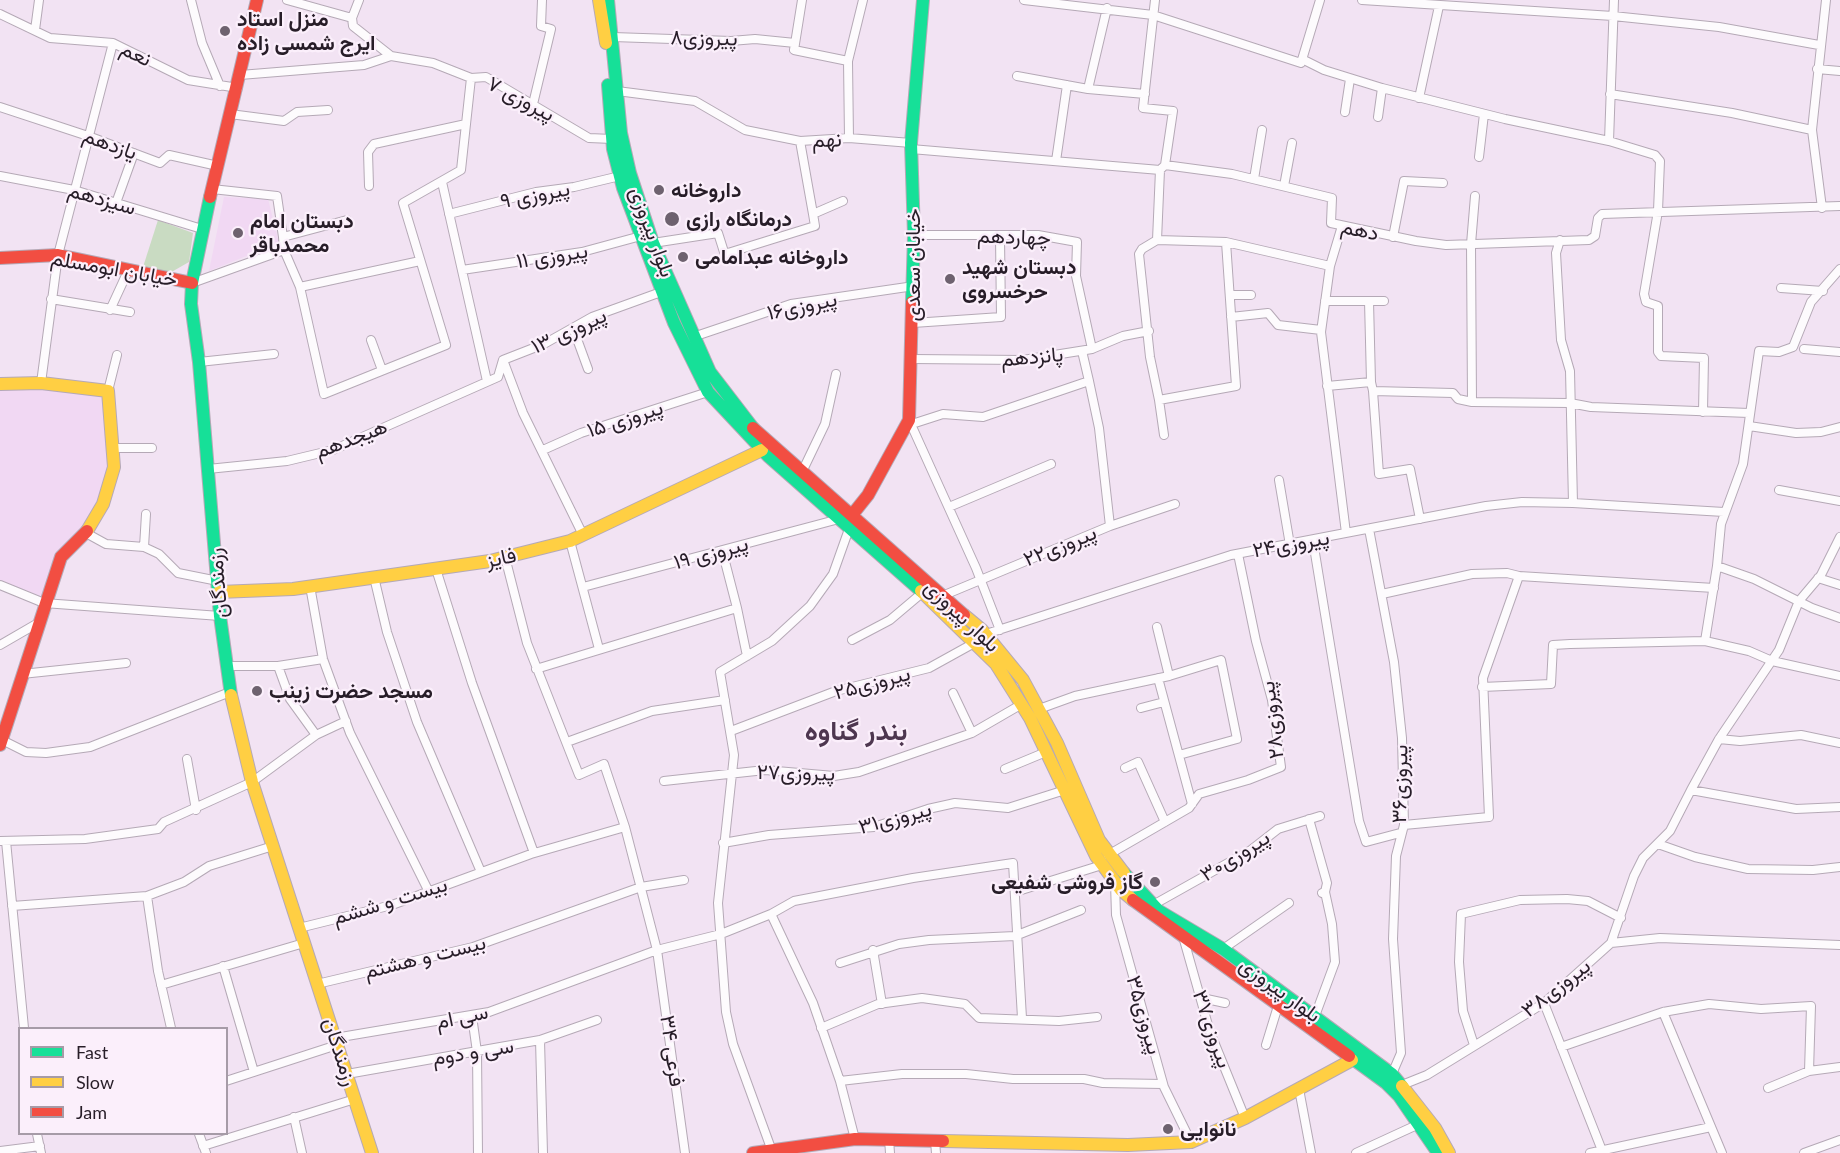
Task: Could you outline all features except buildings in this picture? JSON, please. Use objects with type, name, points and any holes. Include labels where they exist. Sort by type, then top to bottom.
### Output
[{"type":"street","points":[[35,30],[39,0]]},
{"type":"street","points":[[191,0],[202,43],[220,86]]},
{"type":"street","name":"رزمندگان","points":[[258,0],[202,229],[192,283],[191,304],[199,362],[220,616],[230,692],[252,782],[372,1153]]},
{"type":"street","points":[[287,0],[352,18]]},
{"type":"street","points":[[360,0],[352,18],[353,26],[392,57]]},
{"type":"street","points":[[533,104],[551,29],[541,26],[542,0]]},
{"type":"street","name":"بلوار پیروزی","points":[[599,0],[605,38],[612,140],[620,176],[661,292],[708,392],[762,450],[815,491],[852,515],[942,596],[1023,680],[1039,709],[1115,883],[1184,940],[1386,1083],[1419,1124],[1432,1134],[1438,1153]]},
{"type":"street","name":"بلوار پیروزی","points":[[608,0],[621,133],[628,163],[653,243],[693,337],[710,372],[731,402],[745,420],[802,472],[815,491],[849,529],[922,593],[981,638],[1022,704],[1065,790],[1105,860],[1153,905],[1191,933],[1223,949],[1392,1074],[1402,1085],[1432,1134],[1449,1153]]},
{"type":"street","points":[[802,0],[794,50],[848,62]]},
{"type":"street","points":[[849,138],[848,62],[863,0]]},
{"type":"street","name":"خیابان سعدی","points":[[852,515],[868,495],[911,422],[914,235],[911,146],[924,0]]},
{"type":"street","points":[[1024,0],[1153,15],[1382,88],[1484,114],[1609,141],[1655,155],[1660,161],[1658,210],[1644,294],[1646,302],[1658,306],[1658,352],[1661,356],[1704,358],[1703,412]]},
{"type":"street","points":[[1155,0],[1143,108],[1173,111],[1163,167],[1157,240]]},
{"type":"street","points":[[1301,61],[1320,0]]},
{"type":"street","points":[[1362,0],[1439,6],[1467,4],[1613,16],[1719,27],[1819,45]]},
{"type":"street","points":[[1609,141],[1614,0]]},
{"type":"street","points":[[1822,208],[1812,130],[1819,45],[1826,0]]},
{"type":"street","points":[[1419,98],[1439,6]]},
{"type":"street","points":[[1088,89],[1107,8]]},
{"type":"street","name":"نعم","points":[[0,14],[50,38],[113,43],[188,80],[220,86],[239,81],[364,65],[392,57]]},
{"type":"street","name":"پیروزی۸","points":[[613,37],[731,41],[755,39],[795,43]]},
{"type":"street","points":[[41,383],[58,255],[113,43]]},
{"type":"street","name":"پیروزی ۷","points":[[392,57],[433,63],[471,78],[486,77],[589,138],[612,140]]},
{"type":"street","points":[[1817,69],[1840,71]]},
{"type":"street","points":[[1017,76],[1088,89],[1145,94]]},
{"type":"street","points":[[212,189],[277,196],[284,250],[300,287],[324,394],[446,345],[403,203],[461,170],[471,78]]},
{"type":"street","points":[[1345,112],[1350,79]]},
{"type":"street","points":[[1056,161],[1067,85]]},
{"type":"street","points":[[1378,117],[1382,88]]},
{"type":"street","name":"نهم","points":[[617,92],[695,102],[745,130],[800,141],[849,138],[911,146]]},
{"type":"street","points":[[1610,94],[1732,112],[1812,130]]},
{"type":"street","name":"یازدهم","points":[[0,107],[160,163],[169,155],[218,166]]},
{"type":"street","points":[[231,114],[284,122],[297,112],[328,110]]},
{"type":"street","points":[[1479,157],[1484,114]]},
{"type":"street","points":[[369,186],[368,152],[374,144],[466,124]]},
{"type":"street","points":[[1254,179],[1262,130]]},
{"type":"street","points":[[653,243],[718,234],[724,252],[728,253],[815,226],[800,141]]},
{"type":"street","points":[[1284,186],[1292,142]]},
{"type":"street","name":"دهم","points":[[911,146],[1056,161],[1163,167],[1254,179],[1332,198],[1330,223],[1393,237],[1446,244],[1589,240],[1595,236],[1598,218],[1602,214],[1658,210],[1840,206]]},
{"type":"street","points":[[116,203],[134,153]]},
{"type":"street","name":"سیزدهم","points":[[0,176],[74,190],[202,229]]},
{"type":"street","name":"پیروزی ۹","points":[[449,214],[536,192],[574,188],[620,176]]},
{"type":"street","points":[[1393,237],[1404,181],[1443,183]]},
{"type":"street","points":[[442,182],[487,381],[498,376],[503,360]]},
{"type":"street","points":[[1472,402],[1471,244],[1475,196]]},
{"type":"street","points":[[813,214],[843,201]]},
{"type":"street","points":[[283,237],[348,220]]},
{"type":"street","points":[[1342,226],[1330,266],[1321,330],[1346,533]]},
{"type":"street","name":"چهاردهم","points":[[914,235],[1000,237],[1038,235],[1077,242],[1076,276],[1092,349]]},
{"type":"street","name":"پیروزی ۱۱","points":[[462,270],[582,252],[641,236]]},
{"type":"street","points":[[913,322],[1001,317],[1000,237]]},
{"type":"street","points":[[1164,435],[1150,357],[1139,254],[1142,249],[1157,240],[1226,242],[1330,266]]},
{"type":"street","points":[[1560,240],[1556,253],[1561,340],[1570,371],[1573,503]]},
{"type":"street","points":[[1159,400],[1236,386],[1226,242]]},
{"type":"street","points":[[192,283],[284,250]]},
{"type":"street","name":"خیابان ابومسلم","points":[[0,258],[58,255],[192,283]]},
{"type":"street","points":[[300,287],[420,261]]},
{"type":"street","points":[[1704,641],[1714,588],[1718,539],[1724,512],[1743,464],[1759,351],[1779,352],[1793,346],[1811,303],[1840,269]]},
{"type":"street","points":[[110,310],[128,271]]},
{"type":"street","name":"پیروزی۱۶","points":[[693,337],[791,304],[914,286]]},
{"type":"street","points":[[1781,288],[1822,291]]},
{"type":"street","name":"پیروزی ۱۳","points":[[503,360],[544,344],[592,317],[661,292]]},
{"type":"street","points":[[1230,295],[1251,295]]},
{"type":"street","points":[[51,299],[130,312]]},
{"type":"street","points":[[1325,301],[1384,301]]},
{"type":"street","points":[[1369,301],[1372,386],[1380,474],[1410,469],[1420,519]]},
{"type":"street","points":[[1231,317],[1268,313],[1278,325],[1321,330]]},
{"type":"street","points":[[573,328],[588,369]]},
{"type":"street","name":"پانزدهم","points":[[912,359],[1023,360],[1092,349],[1123,336],[1149,331]]},
{"type":"street","points":[[372,340],[382,370]]},
{"type":"street","points":[[1804,349],[1840,352]]},
{"type":"street","name":"پیروزی۲۲","points":[[942,596],[980,578],[1110,526],[1100,439],[1082,351]]},
{"type":"street","points":[[199,362],[274,354]]},
{"type":"street","points":[[117,355],[108,391],[114,467],[103,504],[86,533],[61,557],[44,603],[1,742],[26,752],[46,753],[90,747],[230,692]]},
{"type":"street","points":[[503,360],[523,413],[583,535]]},
{"type":"street","points":[[802,472],[825,424],[836,374]]},
{"type":"street","name":"هیجدهم","points":[[208,469],[287,461],[333,450],[487,381]]},
{"type":"street","points":[[1000,630],[980,578],[911,422],[943,414],[983,417],[1089,381]]},
{"type":"street","points":[[0,384],[41,383],[108,391]]},
{"type":"street","points":[[1327,386],[1372,386],[1453,393],[1458,399],[1472,402],[1570,403],[1591,407],[1749,413]]},
{"type":"street","name":"پیروزی ۱۵","points":[[543,450],[581,433],[708,392]]},
{"type":"street","points":[[1749,426],[1796,433],[1821,432],[1840,427]]},
{"type":"street","points":[[112,448],[152,448]]},
{"type":"street","name":"فایز","points":[[219,586],[310,586],[436,569],[505,557],[570,541],[762,450]]},
{"type":"street","points":[[949,507],[1051,464]]},
{"type":"street","points":[[1279,480],[1290,545]]},
{"type":"street","points":[[1779,490],[1840,501]]},
{"type":"street","name":"پیروزی۲۴","points":[[981,638],[1238,554],[1420,519],[1522,502],[1724,512]]},
{"type":"street","points":[[1110,526],[1175,504]]},
{"type":"street","points":[[144,546],[146,514]]},
{"type":"street","name":"پیروزی ۱۹","points":[[583,587],[839,519]]},
{"type":"street","points":[[771,1151],[733,1044],[726,1012],[718,903],[734,755],[720,672],[772,641],[810,606],[833,574],[849,529]]},
{"type":"street","name":"پیروزی۳۶","points":[[1369,529],[1394,662],[1401,738],[1402,829],[1395,867],[1393,939],[1401,1053],[1392,1074]]},
{"type":"street","points":[[86,533],[106,544],[144,546],[159,554],[178,573],[219,586]]},
{"type":"street","name":"پیروزی۳۸","points":[[1402,1085],[1427,1075],[1544,1004],[1611,943],[1634,876],[1643,858],[1670,831],[1719,739],[1772,661],[1799,601],[1818,578],[1840,537]]},
{"type":"street","points":[[570,541],[599,649]]},
{"type":"street","points":[[1313,541],[1359,821],[1366,842],[1402,829],[1489,816],[1482,687],[1519,576]]},
{"type":"street","points":[[722,550],[747,656]]},
{"type":"street","name":"پیروزی۲۸","points":[[1015,892],[1105,860],[1192,804],[1199,794],[1248,780],[1281,767],[1272,700],[1256,641],[1238,554]]},
{"type":"street","points":[[505,557],[536,669],[567,742],[652,711],[725,700]]},
{"type":"street","points":[[1717,566],[1755,579],[1840,618]]},
{"type":"street","points":[[436,569],[472,683],[534,853]]},
{"type":"street","points":[[1382,594],[1472,574],[1507,573],[1519,576],[1714,588]]},
{"type":"street","points":[[374,577],[387,632],[417,722],[481,873]]},
{"type":"street","points":[[1818,578],[1840,585]]},
{"type":"street","points":[[0,585],[44,603],[220,616]]},
{"type":"street","points":[[310,586],[323,659],[345,721],[428,890]]},
{"type":"street","points":[[852,639],[890,620],[922,593]]},
{"type":"street","points":[[536,669],[737,608]]},
{"type":"street","points":[[0,645],[38,623]]},
{"type":"street","points":[[1157,627],[1169,676]]},
{"type":"street","name":"پیروزی۲۵","points":[[731,731],[836,691],[929,668],[981,638]]},
{"type":"street","points":[[1482,687],[1551,684],[1553,645],[1704,641],[1749,651],[1772,661],[1840,676]]},
{"type":"street","points":[[226,666],[278,666],[323,659]]},
{"type":"street","points":[[1039,709],[1075,696],[1169,676],[1221,660],[1237,739],[1179,755]]},
{"type":"street","points":[[22,674],[126,663]]},
{"type":"street","points":[[278,666],[290,699],[316,735]]},
{"type":"street","points":[[1158,678],[1192,804]]},
{"type":"street","points":[[952,693],[972,733]]},
{"type":"street","points":[[1141,708],[1164,702]]},
{"type":"street","name":"پیروزی۲۷","points":[[664,781],[765,770],[834,776],[860,772],[972,733],[1022,704]]},
{"type":"street","points":[[24,1027],[3,841],[85,839],[158,829],[164,822],[196,810],[252,782],[316,735],[345,721]]},
{"type":"street","points":[[1719,739],[1740,741],[1801,735],[1840,743]]},
{"type":"street","name":"فرعی ۳۴","points":[[567,742],[579,775],[604,764],[625,827],[657,950],[685,1153]]},
{"type":"street","points":[[1005,769],[1047,752]]},
{"type":"street","points":[[187,759],[196,810]]},
{"type":"street","points":[[1125,768],[1138,762],[1165,822]]},
{"type":"street","name":"پیروزی۳۱","points":[[723,843],[769,835],[874,827],[928,809],[955,803],[1008,808],[1065,790]]},
{"type":"street","points":[[1691,790],[1796,809],[1840,807]]},
{"type":"street","name":"پیروزی۳۰","points":[[1153,905],[1251,850],[1278,829],[1320,816]]},
{"type":"street","points":[[1309,819],[1327,883],[1324,892],[1332,924],[1335,962],[1315,1016]]},
{"type":"street","name":"بیست و ششم","points":[[299,928],[392,905],[534,853],[625,827]]},
{"type":"street","points":[[1658,844],[1695,857],[1748,869],[1813,870],[1840,867]]},
{"type":"street","points":[[12,906],[147,896],[184,882],[209,866],[273,846]]},
{"type":"street","name":"سی ام","points":[[228,1080],[336,1042],[472,1016],[657,950],[721,934],[771,914],[794,901],[1013,863],[1015,892]]},
{"type":"street","name":"بیست و هشتم","points":[[317,984],[473,947],[641,887],[684,880]]},
{"type":"street","name":"پیروزی۳۵","points":[[1115,883],[1116,915],[1184,1146]]},
{"type":"street","points":[[1015,892],[1015,936],[1022,1018]]},
{"type":"street","points":[[147,896],[161,985],[171,1027]]},
{"type":"street","points":[[1474,1045],[1463,1011],[1459,962],[1461,914],[1520,900],[1567,899],[1588,901],[1621,918]]},
{"type":"street","points":[[1223,949],[1288,903]]},
{"type":"street","points":[[840,963],[873,950],[929,940],[1015,936],[1081,910]]},
{"type":"street","points":[[771,914],[813,1003],[840,1081],[855,1139]]},
{"type":"street","points":[[1611,943],[1622,940],[1660,939],[1840,945]]},
{"type":"street","name":"پیروزی۳۷","points":[[1184,940],[1210,1032],[1245,1118]]},
{"type":"street","points":[[161,985],[304,943]]},
{"type":"street","points":[[873,950],[882,1004]]},
{"type":"street","points":[[224,966],[254,1072]]},
{"type":"street","points":[[821,1028],[882,1004],[922,998],[965,1004],[979,1018],[1059,1021],[1096,1017]]},
{"type":"street","points":[[1202,998],[1225,1003]]},
{"type":"street","points":[[1544,1004],[1603,1152]]},
{"type":"street","points":[[1561,1047],[1663,1012],[1709,1004],[1761,1009],[1811,1006],[1809,1071]]},
{"type":"street","points":[[1266,1045],[1278,1006]]},
{"type":"street","points":[[1663,1012],[1722,1153]]},
{"type":"street","points":[[472,1016],[477,1052],[478,1153]]},
{"type":"street","name":"سی و دوم","points":[[347,1074],[540,1040],[597,1020]]},
{"type":"street","points":[[540,1040],[543,1153]]},
{"type":"street","points":[[753,1153],[855,1139],[889,1139],[935,1147],[1184,1146],[1245,1118],[1352,1060]]},
{"type":"street","points":[[1768,1088],[1809,1071],[1840,1067]]},
{"type":"street","points":[[840,1081],[902,1074],[966,1074],[1013,1079],[1084,1079],[1103,1083],[1164,1084]]},
{"type":"street","points":[[1299,1089],[1311,1153]]},
{"type":"street","points":[[199,1135],[205,1149],[294,1117],[355,1099]]},
{"type":"street","points":[[294,1117],[302,1153]]},
{"type":"street","points":[[1356,1153],[1419,1124]]},
{"type":"street","points":[[1590,1153],[1711,1127]]},
{"type":"street","points":[[0,1151],[40,1150],[37,1135]]},
{"type":"street","points":[[889,1139],[890,1153]]},
{"type":"street","points":[[1804,1153],[1840,1140]]},
{"type":"shaded area","points":[[224,197],[268,199],[279,243],[209,271]]},
{"type":"shaded area","points":[[0,384],[108,391],[114,467],[86,533],[55,556],[44,603],[0,585]]},
{"type":"green space","points":[[158,220],[193,233],[189,262],[168,274],[143,267]]},
{"type":"traffic: fast","points":[[608,0],[621,133],[630,173],[653,243],[710,372],[753,428]]},
{"type":"traffic: fast","points":[[912,302],[914,235],[911,143],[923,0]]},
{"type":"traffic: fast","points":[[608,85],[613,149],[623,188],[674,323],[708,392],[768,456],[921,591]]},
{"type":"traffic: fast","points":[[210,197],[192,283],[191,304],[199,362],[220,616],[231,695]]},
{"type":"traffic: fast","points":[[1124,873],[1159,911],[1223,949],[1392,1074],[1402,1086]]},
{"type":"traffic: fast","points":[[1349,1056],[1386,1083],[1399,1096],[1438,1153]]},
{"type":"traffic: slow","points":[[599,0],[606,43]]},
{"type":"traffic: slow","points":[[0,384],[41,383],[108,391],[114,467],[103,504],[87,531]]},
{"type":"traffic: slow","points":[[219,592],[293,589],[490,561],[570,541],[762,450]]},
{"type":"traffic: slow","points":[[921,591],[996,664],[1030,718],[1096,856],[1121,890],[1133,900]]},
{"type":"traffic: slow","points":[[964,615],[982,630],[1023,680],[1057,743],[1099,840],[1124,873]]},
{"type":"traffic: slow","points":[[231,695],[252,782],[372,1153]]},
{"type":"traffic: slow","points":[[943,1141],[1128,1145],[1191,1142],[1245,1118],[1352,1060]]},
{"type":"traffic: slow","points":[[1402,1086],[1435,1128],[1449,1153]]},
{"type":"traffic: jam","points":[[210,197],[257,0]]},
{"type":"traffic: jam","points":[[0,258],[58,255],[192,283]]},
{"type":"traffic: jam","points":[[852,515],[868,495],[909,420],[912,302]]},
{"type":"traffic: jam","points":[[753,428],[964,615]]},
{"type":"traffic: jam","points":[[0,745],[61,557],[87,531]]},
{"type":"traffic: jam","points":[[1133,900],[1349,1056]]},
{"type":"traffic: jam","points":[[753,1153],[855,1139],[943,1141]]},
{"type":"place","name":"منزل استاد ایرج شمسى زاده","points":[[225,31]]},
{"type":"place","name":"داروخانه","points":[[659,190]]},
{"type":"place","name":"درمانگاه رازی","points":[[672,219]]},
{"type":"place","name":"دبستان امام محمدباقر","points":[[238,233]]},
{"type":"place","name":"داروخانه عبدامامی","points":[[683,257]]},
{"type":"place","name":"دبستان شهید حرخسروی","points":[[950,279]]},
{"type":"place","name":"مسجد حضرت زینب","points":[[257,691]]},
{"type":"place","name":"گاز فروشی شفیعی","points":[[1155,882]]},
{"type":"place","name":"نانوایی","points":[[1168,1129]]},
{"type":"district","name":"بندر گناوه","points":[[856,731]]}]
